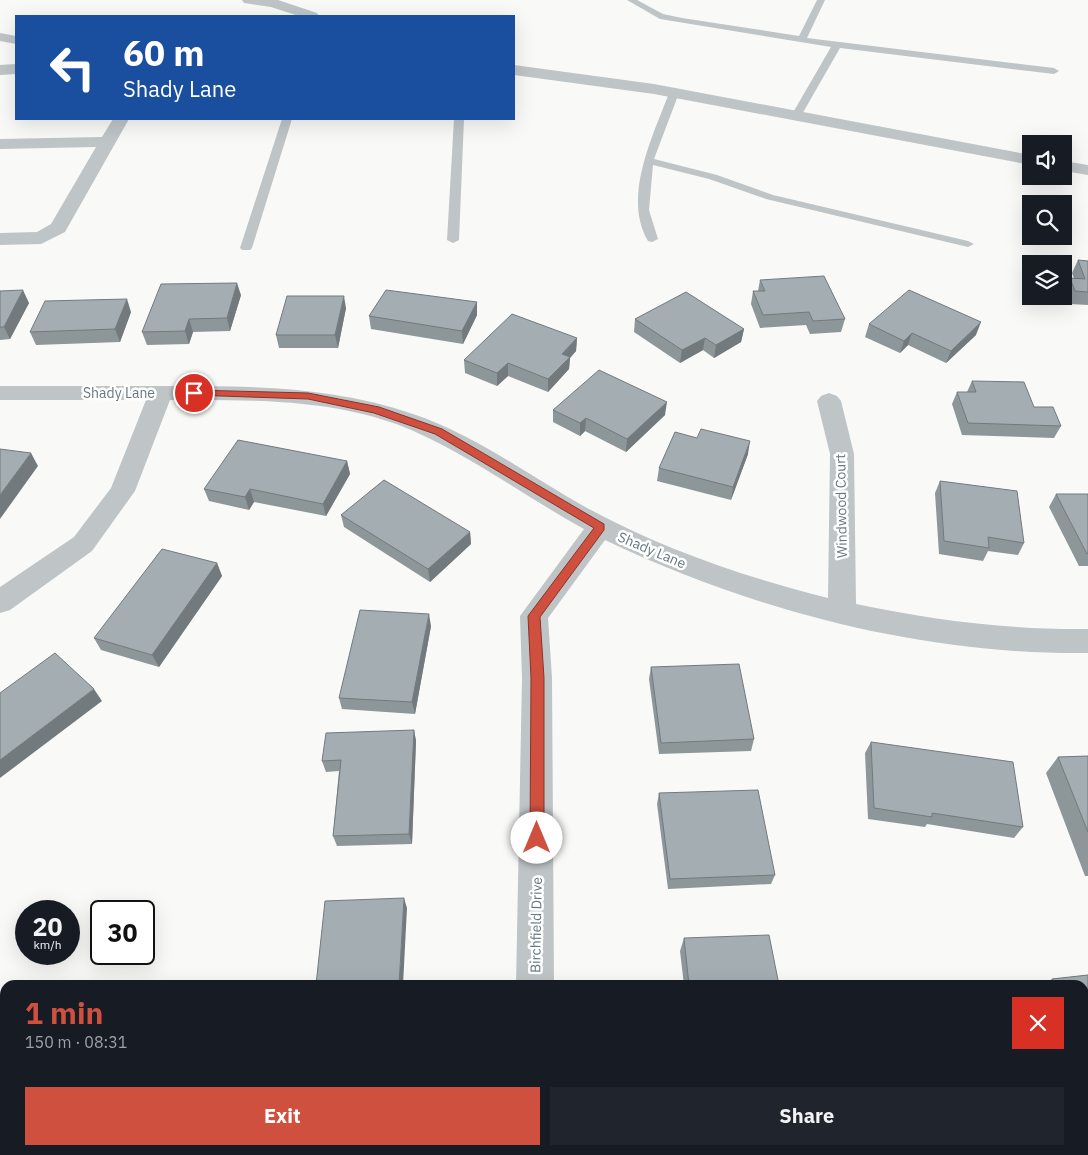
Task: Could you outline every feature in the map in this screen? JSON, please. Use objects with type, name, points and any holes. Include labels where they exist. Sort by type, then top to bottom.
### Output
[{"type":"street","points":[[249,0],[273,3],[309,15]]},
{"type":"street","points":[[0,37],[15,40]]},
{"type":"street","points":[[0,70],[15,70]]},
{"type":"street","points":[[515,70],[674,93],[1022,158]]},
{"type":"street","points":[[0,239],[41,238],[58,228],[120,120]]},
{"type":"street","points":[[0,144],[108,142]]},
{"type":"street","points":[[1072,167],[1088,170]]},
{"type":"street","name":"Shady Lane","points":[[0,393],[245,393],[308,396],[376,410],[439,431],[600,527],[666,558],[779,598],[920,629],[1050,642],[1088,641]]},
{"type":"street","points":[[0,602],[83,544],[122,491],[161,393]]},
{"type":"street","name":"Windwood Court","points":[[829,401],[842,454],[842,612]]},
{"type":"street","name":"Birchfield Drive","points":[[535,980],[537,678],[534,616],[600,527]]},
{"type":"lane","points":[[802,39],[822,0]]},
{"type":"lane","points":[[636,1],[660,16],[675,20],[837,45],[1054,71]]},
{"type":"lane","points":[[796,116],[837,45]]},
{"type":"lane","points":[[652,239],[643,210],[648,161],[674,93]]},
{"type":"lane","points":[[246,248],[287,120]]},
{"type":"lane","points":[[453,240],[459,120]]},
{"type":"lane","points":[[648,161],[713,177],[770,197],[968,244]]},
{"type":"building","points":[[1078,260],[1088,261],[1088,292],[1075,291],[1072,278],[1085,279]]},
{"type":"building","points":[[824,276],[845,319],[813,321],[809,312],[763,315],[753,291],[765,291],[760,280]]},
{"type":"building","points":[[237,283],[227,318],[189,319],[185,331],[142,332],[161,284]]},
{"type":"building","points":[[23,290],[4,327],[0,327],[0,291]]},
{"type":"building","points":[[386,290],[477,302],[462,331],[369,316]]},
{"type":"building","points":[[909,290],[981,322],[951,351],[912,333],[904,341],[869,324]]},
{"type":"building","points":[[686,292],[744,329],[716,345],[705,338],[682,350],[635,319]]},
{"type":"building","points":[[287,296],[344,296],[335,335],[276,335]]},
{"type":"building","points":[[127,299],[115,329],[30,332],[45,301]]},
{"type":"building","points":[[512,314],[577,338],[562,354],[570,357],[548,379],[508,363],[497,373],[464,360]]},
{"type":"building","points":[[599,370],[667,402],[627,439],[586,418],[580,423],[553,410]]},
{"type":"building","points":[[972,381],[1024,382],[1034,407],[1053,407],[1061,426],[968,423],[957,392],[976,392]]},
{"type":"building","points":[[701,429],[750,441],[733,487],[659,468],[675,432],[697,438]]},
{"type":"building","points":[[238,440],[347,461],[323,504],[250,489],[245,497],[204,489]]},
{"type":"building","points":[[0,449],[31,453],[0,495]]},
{"type":"building","points":[[384,480],[470,532],[428,569],[341,515]]},
{"type":"building","points":[[940,481],[1017,491],[1024,543],[988,537],[989,548],[944,541]]},
{"type":"building","points":[[1056,494],[1088,494],[1087,554]]},
{"type":"building","points":[[162,549],[217,563],[152,655],[94,638]]},
{"type":"building","points":[[360,610],[429,614],[412,702],[339,698]]},
{"type":"building","points":[[55,653],[94,689],[0,760],[0,693]]},
{"type":"building","points":[[739,664],[754,739],[661,743],[651,667]]},
{"type":"building","points":[[414,730],[409,834],[333,836],[341,760],[322,761],[326,733]]},
{"type":"building","points":[[871,742],[1013,762],[1023,827],[932,813],[932,817],[874,808]]},
{"type":"building","points":[[1088,756],[1088,832],[1058,757]]},
{"type":"building","points":[[758,790],[775,875],[670,879],[659,793]]},
{"type":"building","points":[[404,898],[399,980],[317,980],[325,901]]},
{"type":"building","points":[[769,935],[778,980],[688,980],[684,938]]},
{"type":"building","points":[[1088,975],[1088,980],[1052,979]]},
{"type":"route","points":[[194,393],[308,396],[376,410],[439,431],[600,527],[534,616],[537,678],[537,838]]}]
